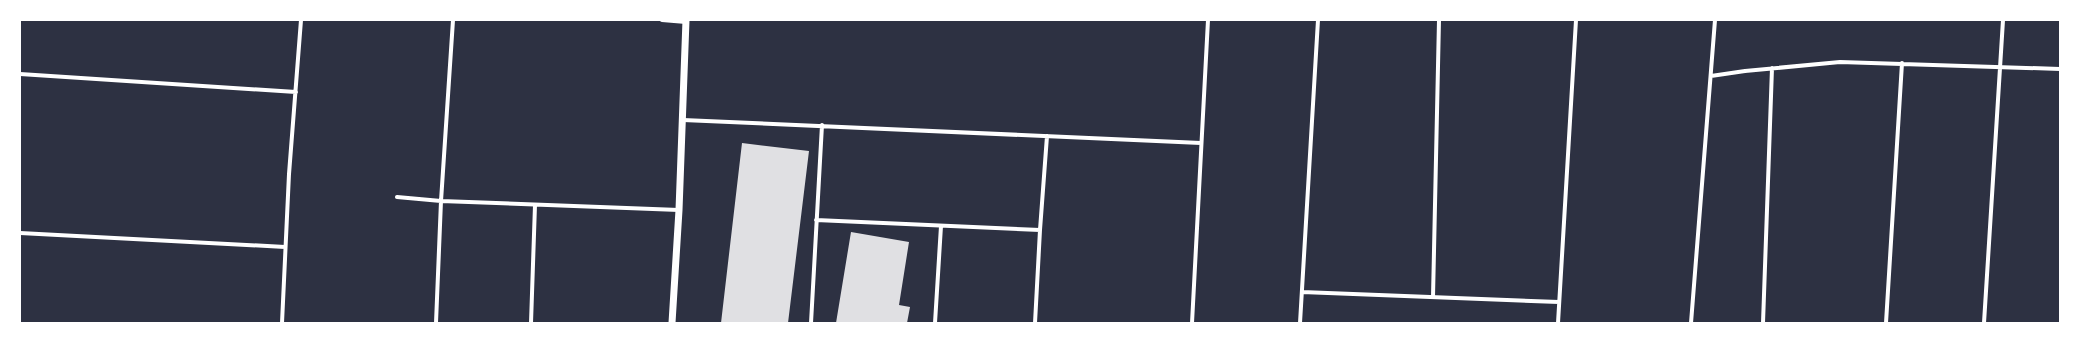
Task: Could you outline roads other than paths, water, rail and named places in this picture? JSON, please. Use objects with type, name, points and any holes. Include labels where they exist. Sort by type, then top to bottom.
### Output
[{"type":"street","points":[[282,323],[285,247],[300,20]]},
{"type":"street","points":[[436,323],[440,201],[453,20]]},
{"type":"street","points":[[662,20],[686,21],[679,210],[672,323]]},
{"type":"street","points":[[1192,323],[1208,20]]},
{"type":"street","points":[[1300,323],[1318,20]]},
{"type":"street","points":[[1433,297],[1439,20]]},
{"type":"street","points":[[1558,323],[1576,20]]},
{"type":"street","points":[[1691,323],[1715,20]]},
{"type":"street","points":[[1984,323],[2002,66],[2003,20]]},
{"type":"street","points":[[1711,76],[1772,68],[1840,62],[2060,69]]},
{"type":"street","points":[[1886,323],[1902,63]]},
{"type":"street","points":[[1763,323],[1772,68]]},
{"type":"street","points":[[20,74],[296,92]]},
{"type":"street","points":[[683,120],[1201,143]]},
{"type":"street","points":[[811,323],[822,125]]},
{"type":"street","points":[[1035,323],[1047,136]]},
{"type":"street","points":[[396,197],[440,201],[679,210]]},
{"type":"street","points":[[531,323],[535,205]]},
{"type":"street","points":[[816,220],[1040,230]]},
{"type":"street","points":[[935,323],[941,226]]},
{"type":"street","points":[[20,233],[285,247]]},
{"type":"street","points":[[1302,292],[1559,302]]}]
